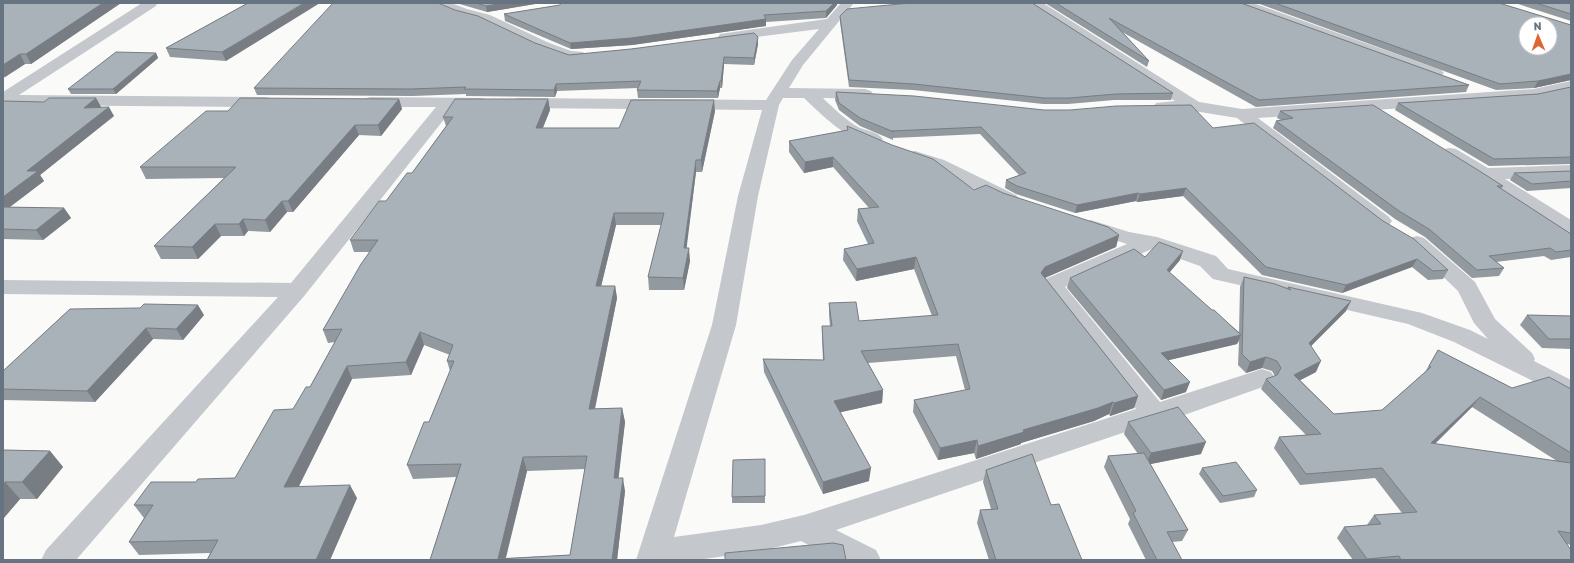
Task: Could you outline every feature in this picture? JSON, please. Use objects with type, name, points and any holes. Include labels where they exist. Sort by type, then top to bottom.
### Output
[{"type":"street","points":[[3,99],[150,3]]},
{"type":"street","points":[[440,3],[462,12],[485,18],[542,45],[570,56],[594,54]]},
{"type":"street","points":[[484,3],[485,18]]},
{"type":"street","points":[[848,3],[797,63],[776,99],[748,196],[724,325],[652,557],[761,538],[804,528],[1154,413],[1178,407],[1262,378]]},
{"type":"street","points":[[1034,3],[1194,106]]},
{"type":"street","points":[[1241,3],[1449,78]]},
{"type":"street","points":[[485,18],[509,14]]},
{"type":"street","points":[[716,39],[830,23]]},
{"type":"street","points":[[1463,84],[1499,97]]},
{"type":"street","points":[[1150,106],[1194,106],[1242,114],[1371,104],[1499,97],[1534,94],[1571,86]]},
{"type":"street","points":[[352,102],[499,103],[776,99],[809,94],[844,93],[882,95]]},
{"type":"street","points":[[809,94],[830,114],[853,131],[938,164],[1008,199],[1030,206]]},
{"type":"street","points":[[3,99],[281,102]]},
{"type":"street","points":[[57,560],[297,290],[448,103]]},
{"type":"street","points":[[1371,104],[1397,121]]},
{"type":"street","points":[[1242,114],[1387,224],[1423,247],[1467,287],[1486,323],[1540,374]]},
{"type":"street","points":[[1437,146],[1485,174],[1542,212],[1571,229]]},
{"type":"street","points":[[1485,174],[1571,171]]},
{"type":"street","points":[[1075,220],[1126,238],[1150,241],[1208,261],[1221,274],[1414,318],[1462,336],[1540,374],[1571,392]]},
{"type":"street","points":[[1150,241],[1051,285],[1154,413]]},
{"type":"street","points":[[3,287],[297,290]]},
{"type":"street","points":[[804,528],[865,560]]},
{"type":"building","points":[[3,3],[103,3],[26,54],[20,54],[3,65]]},
{"type":"building","points":[[248,3],[304,3],[222,52],[166,48]]},
{"type":"building","points":[[333,3],[438,3],[455,10],[478,16],[535,43],[569,55],[631,49],[754,33],[758,37],[754,58],[724,57],[721,81],[717,91],[637,90],[641,81],[556,84],[554,90],[464,89],[466,87],[411,89],[254,88]]},
{"type":"building","points":[[476,3],[503,3],[486,6]]},
{"type":"building","points":[[561,3],[834,3],[826,11],[764,15],[766,19],[631,38],[570,43],[504,14],[560,5]]},
{"type":"building","points":[[910,3],[1032,3],[1173,93],[1116,94],[1069,98],[1044,98],[914,84],[849,80],[840,16],[847,9]]},
{"type":"building","points":[[1056,3],[1241,3],[1469,85],[1259,100],[1109,18],[1149,61]]},
{"type":"building","points":[[1275,3],[1499,3],[1542,16],[1518,16],[1518,56],[1558,56],[1558,21],[1571,25],[1571,74],[1538,81],[1500,84]]},
{"type":"building","points":[[1536,3],[1571,3],[1571,14]]},
{"type":"building","points":[[116,52],[156,53],[113,89],[68,89]]},
{"type":"building","points":[[1571,87],[1571,157],[1494,159],[1398,103],[1538,94]]},
{"type":"building","points":[[836,92],[914,96],[1044,110],[1070,110],[1116,106],[1191,105],[1213,128],[1254,123],[1383,221],[1414,239],[1448,270],[1433,271],[1417,259],[1346,285],[1266,267],[1186,188],[1140,194],[1138,193],[1077,205],[1017,186],[1006,180],[1026,173],[981,127],[892,131],[894,132],[860,118],[839,103]]},
{"type":"building","points":[[49,98],[96,98],[84,108],[109,107],[27,171],[38,171],[3,197],[3,101],[44,102]]},
{"type":"building","points":[[240,98],[399,99],[378,125],[355,125],[288,201],[282,201],[265,220],[243,219],[239,224],[215,224],[192,247],[154,246],[236,167],[140,167],[206,111],[228,111]]},
{"type":"building","points":[[455,99],[548,99],[536,128],[619,128],[631,100],[714,100],[701,160],[696,160],[684,248],[689,248],[683,278],[648,277],[664,213],[614,213],[596,286],[615,286],[589,409],[622,408],[614,478],[623,478],[612,560],[430,560],[461,464],[407,465],[424,422],[429,422],[454,361],[447,361],[453,345],[420,332],[406,362],[347,366],[284,487],[350,485],[316,560],[207,560],[218,540],[129,542],[153,505],[134,505],[151,482],[196,482],[198,479],[235,478],[274,410],[293,409],[306,387],[310,387],[342,329],[323,330],[361,264],[378,240],[350,240],[379,201],[386,201],[407,173],[412,173],[453,117],[443,117]],"holes":[[[587,456],[570,555],[498,559],[523,457]]]},
{"type":"building","points":[[1373,105],[1503,186],[1497,186],[1571,234],[1571,250],[1556,252],[1550,248],[1489,256],[1504,268],[1477,270],[1429,229],[1399,211],[1276,121],[1293,118],[1280,111]]},
{"type":"building","points":[[847,126],[892,145],[933,159],[974,190],[986,185],[1003,193],[1108,227],[1119,235],[1045,267],[1041,273],[1138,396],[1114,403],[1113,402],[1098,408],[1023,430],[1024,432],[978,446],[977,440],[940,448],[914,400],[970,389],[958,344],[861,351],[883,390],[834,401],[871,468],[823,482],[763,359],[824,360],[822,326],[832,326],[829,303],[856,302],[859,321],[938,315],[916,257],[857,269],[844,249],[874,243],[858,209],[879,207],[833,157],[805,162],[789,141],[848,130]]},
{"type":"building","points":[[1571,171],[1571,181],[1532,184],[1514,173]]},
{"type":"building","points":[[3,207],[64,208],[36,230],[3,229]]},
{"type":"building","points":[[1159,242],[1183,251],[1167,270],[1241,335],[1161,353],[1190,382],[1164,390],[1070,278],[1134,249],[1145,257]]},
{"type":"building","points":[[1244,277],[1275,284],[1291,290],[1288,287],[1351,301],[1309,343],[1321,361],[1294,375],[1334,414],[1382,410],[1431,367],[1429,366],[1438,350],[1512,388],[1549,377],[1571,389],[1571,453],[1480,397],[1431,443],[1571,463],[1571,533],[1558,531],[1571,550],[1571,560],[1401,560],[1399,556],[1367,559],[1344,527],[1381,524],[1374,515],[1417,512],[1382,468],[1306,474],[1279,437],[1321,434],[1266,379],[1277,375],[1281,368],[1277,361],[1266,357],[1250,362],[1242,354]]},
{"type":"building","points":[[144,304],[198,305],[176,329],[146,328],[87,391],[3,389],[3,371],[70,309],[140,308]]},
{"type":"building","points":[[1527,315],[1571,316],[1571,339],[1549,339]]},
{"type":"building","points":[[1178,407],[1206,442],[1151,453],[1128,422]]},
{"type":"building","points":[[3,450],[50,451],[22,482],[5,482],[3,485]]},
{"type":"building","points":[[1144,453],[1188,530],[1167,532],[1182,560],[1157,560],[1133,513],[1136,511],[1108,456]]},
{"type":"building","points":[[1032,454],[1051,505],[1059,504],[1082,560],[996,560],[980,510],[998,509],[986,470]]},
{"type":"building","points":[[765,459],[765,496],[732,497],[733,460]]},
{"type":"building","points":[[1236,462],[1257,490],[1223,496],[1202,468]]},
{"type":"building","points":[[833,543],[843,545],[846,560],[725,560],[725,553]]}]
